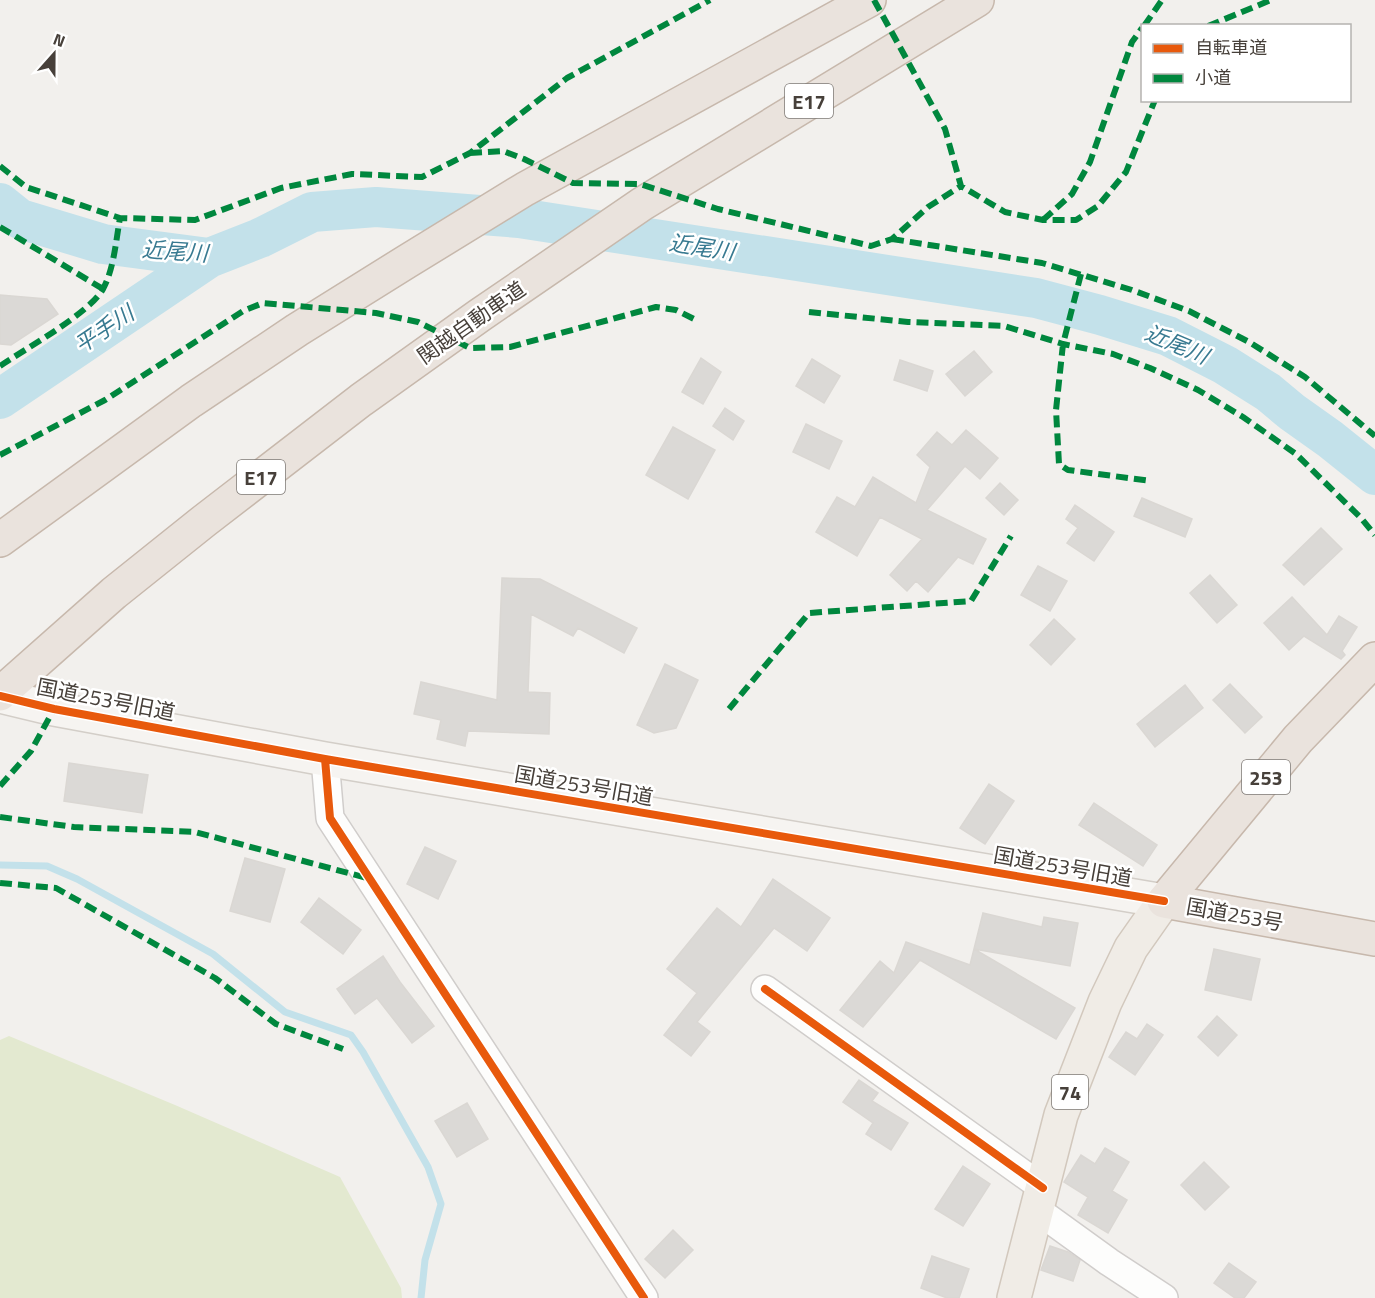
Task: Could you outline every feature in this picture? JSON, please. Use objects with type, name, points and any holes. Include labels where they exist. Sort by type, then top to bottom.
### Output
[{"type":"highway","points":[[0,540],[191,401],[297,330],[406,262],[525,189],[869,0]]},
{"type":"highway","name":"関越自動車道","points":[[0,695],[114,593],[204,521],[361,400],[534,277],[642,204],[978,0]]},
{"type":"highway","name":"国道253号","points":[[1375,659],[1298,739],[1164,901],[1375,939]]},
{"type":"main road","name":"74","points":[[1014,1298],[1061,1115],[1105,1002],[1131,948],[1164,901]]},
{"type":"street","name":"国道253号旧道","points":[[0,695],[54,709],[325,759],[1164,901]]},
{"type":"street","points":[[325,759],[330,818],[644,1298]]},
{"type":"street","points":[[765,989],[1040,1199],[1109,1262],[1164,1298]]},
{"type":"green space","points":[[9,1036],[340,1177],[401,1288],[402,1298],[0,1298],[0,1040]]},
{"type":"building","points":[[0,295],[47,299],[58,314],[11,345],[0,344]]},
{"type":"building","points":[[974,351],[992,372],[965,396],[946,374]]},
{"type":"building","points":[[701,358],[721,372],[703,404],[682,392]]},
{"type":"building","points":[[812,359],[840,376],[824,403],[796,386]]},
{"type":"building","points":[[900,360],[933,371],[927,391],[894,380]]},
{"type":"building","points":[[725,408],[744,421],[733,440],[713,426]]},
{"type":"building","points":[[806,424],[842,441],[829,469],[793,452]]},
{"type":"building","points":[[673,427],[715,450],[688,499],[646,475]]},
{"type":"building","points":[[966,430],[998,458],[980,479],[965,466],[927,510],[986,539],[973,564],[958,557],[928,592],[916,581],[907,591],[890,575],[922,539],[880,517],[857,556],[816,532],[837,497],[855,507],[873,477],[916,503],[930,467],[917,455],[937,432],[952,445]]},
{"type":"building","points":[[1000,483],[1018,500],[1004,515],[986,498]]},
{"type":"building","points":[[1142,498],[1192,519],[1185,537],[1134,516]]},
{"type":"building","points":[[1075,505],[1114,532],[1094,561],[1067,543],[1078,528],[1066,519]]},
{"type":"building","points":[[1321,528],[1342,549],[1304,585],[1283,565]]},
{"type":"building","points":[[1038,566],[1067,581],[1050,611],[1021,595]]},
{"type":"building","points":[[1210,575],[1237,605],[1217,623],[1190,593]]},
{"type":"building","points":[[502,578],[540,579],[637,628],[624,653],[578,628],[573,636],[531,614],[528,692],[550,693],[549,734],[468,731],[465,746],[437,739],[441,720],[414,714],[421,682],[497,700]]},
{"type":"building","points":[[1292,597],[1327,635],[1339,616],[1357,627],[1342,651],[1345,655],[1341,659],[1304,636],[1289,650],[1264,623]]},
{"type":"building","points":[[1054,619],[1075,639],[1051,665],[1030,645]]},
{"type":"building","points":[[665,664],[698,680],[676,728],[654,733],[637,725]]},
{"type":"building","points":[[1230,684],[1262,717],[1245,733],[1213,700]]},
{"type":"building","points":[[1185,685],[1203,708],[1155,747],[1137,724]]},
{"type":"building","points":[[69,763],[148,775],[142,813],[64,801]]},
{"type":"building","points":[[989,784],[1014,801],[985,844],[960,828]]},
{"type":"building","points":[[1094,803],[1157,845],[1143,866],[1079,825]]},
{"type":"building","points":[[425,847],[456,861],[438,899],[407,884]]},
{"type":"building","points":[[245,858],[285,869],[270,922],[230,911]]},
{"type":"building","points":[[773,879],[830,918],[807,951],[774,928],[697,1022],[710,1032],[691,1056],[664,1035],[697,993],[667,969],[717,908],[741,927]]},
{"type":"building","points":[[319,898],[361,930],[343,954],[301,922]]},
{"type":"building","points":[[983,913],[1042,927],[1044,917],[1078,923],[1070,966],[974,949]]},
{"type":"building","points":[[906,942],[970,965],[974,949],[1075,1008],[1056,1039],[920,960],[863,1027],[840,1010],[880,961],[894,973]]},
{"type":"building","points":[[1214,949],[1260,959],[1251,1000],[1205,990]]},
{"type":"building","points":[[383,956],[434,1026],[412,1043],[377,998],[355,1014],[337,989]]},
{"type":"building","points":[[1217,1016],[1237,1035],[1218,1056],[1198,1037]]},
{"type":"building","points":[[1147,1024],[1163,1035],[1135,1075],[1109,1057],[1126,1032],[1137,1039]]},
{"type":"building","points":[[859,1080],[878,1093],[872,1101],[908,1123],[891,1150],[866,1134],[873,1123],[843,1102]]},
{"type":"building","points":[[467,1103],[488,1139],[457,1157],[435,1121]]},
{"type":"building","points":[[1105,1148],[1129,1162],[1112,1191],[1127,1200],[1108,1233],[1078,1215],[1088,1197],[1064,1182],[1081,1155],[1095,1164]]},
{"type":"building","points":[[1204,1162],[1229,1187],[1205,1210],[1181,1185]]},
{"type":"building","points":[[963,1166],[990,1184],[963,1226],[935,1209]]},
{"type":"building","points":[[673,1230],[693,1250],[665,1278],[645,1259]]},
{"type":"building","points":[[1050,1246],[1068,1252],[1080,1260],[1073,1281],[1041,1270]]},
{"type":"building","points":[[932,1256],[969,1269],[959,1298],[947,1298],[921,1288]]},
{"type":"building","points":[[1229,1263],[1256,1282],[1244,1298],[1235,1298],[1214,1283]]},
{"type":"waterway","name":"近尾川","points":[[0,203],[20,219],[103,244],[209,258],[260,238],[312,212],[376,207],[519,218],[1036,298],[1168,336],[1225,365],[1268,392],[1375,475]]},
{"type":"waterway","name":"平手川","points":[[0,399],[209,258]]},
{"type":"waterway","points":[[0,865],[47,866],[77,879],[213,954],[285,1012],[351,1035],[428,1167],[441,1204],[425,1260],[421,1298]]},
{"type":"marked path","points":[[0,366],[71,319],[96,299],[110,273],[120,218],[195,220],[281,188],[352,174],[422,177],[470,153],[567,78],[710,0]]},
{"type":"marked path","points":[[874,0],[945,129],[961,186],[1005,212],[1043,220],[1076,220],[1098,206],[1126,172],[1154,102]]},
{"type":"marked path","points":[[1145,24],[1162,0]]},
{"type":"marked path","points":[[1213,24],[1271,0]]},
{"type":"marked path","points":[[1043,220],[1072,194],[1090,162],[1132,42],[1141,29]]},
{"type":"marked path","points":[[470,153],[503,151],[573,183],[640,184],[718,209],[871,246],[892,239],[928,207],[961,186]]},
{"type":"marked path","points":[[0,166],[26,187],[120,218]]},
{"type":"marked path","points":[[0,227],[103,289]]},
{"type":"marked path","points":[[892,239],[1042,263],[1132,290],[1189,311],[1249,342],[1305,377],[1375,436]]},
{"type":"marked path","points":[[1081,274],[1063,344],[1056,410],[1059,464],[1068,470],[1151,481]]},
{"type":"marked path","points":[[0,455],[105,400],[243,311],[263,303],[376,313],[418,322],[470,348],[510,347],[656,307],[676,310],[698,321]]},
{"type":"marked path","points":[[809,312],[908,322],[1004,326],[1063,344],[1113,354],[1150,368],[1198,390],[1243,417],[1296,454],[1361,518],[1375,535]]},
{"type":"marked path","points":[[729,709],[809,613],[971,601],[1011,536]]},
{"type":"marked path","points":[[0,786],[31,751],[54,709]]},
{"type":"marked path","points":[[0,817],[74,827],[195,832],[367,878]]},
{"type":"marked path","points":[[0,883],[56,888],[215,978],[276,1024],[343,1049]]},
{"type":"cycle path","points":[[0,696],[54,709],[325,759],[1164,901]]},
{"type":"cycle path","points":[[325,759],[330,818],[644,1298]]},
{"type":"cycle path","points":[[765,989],[1043,1188]]}]
